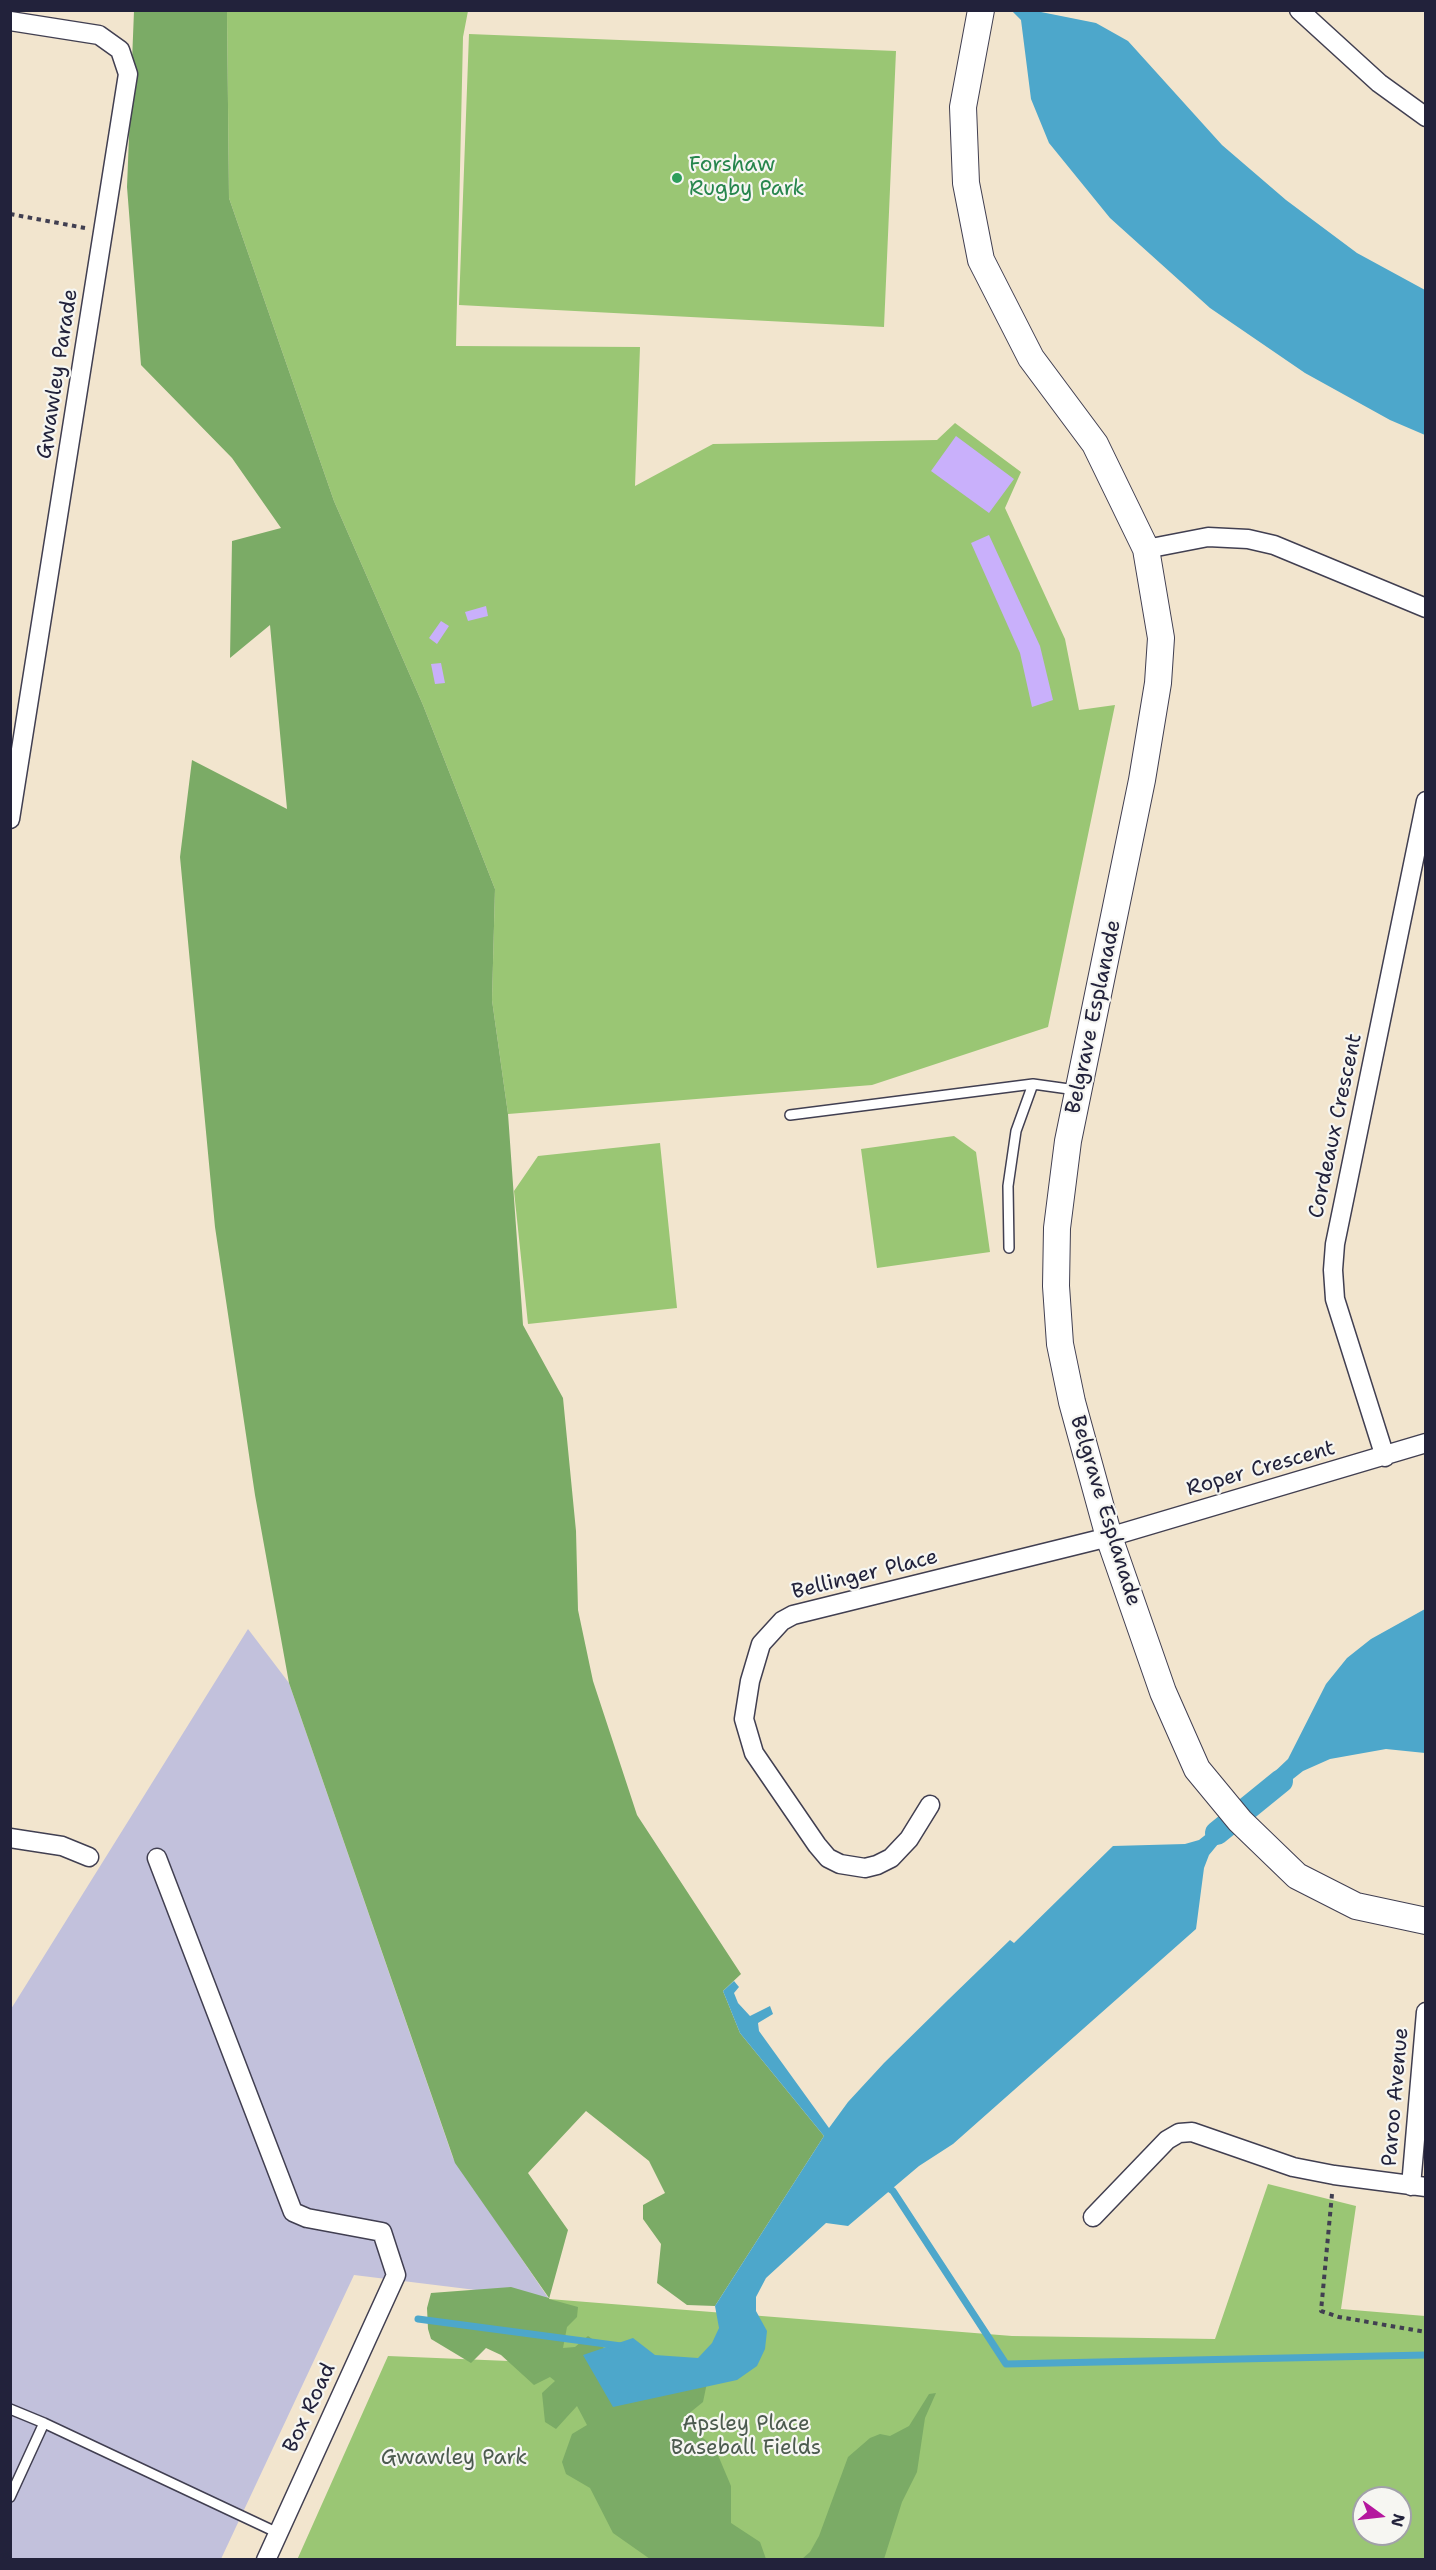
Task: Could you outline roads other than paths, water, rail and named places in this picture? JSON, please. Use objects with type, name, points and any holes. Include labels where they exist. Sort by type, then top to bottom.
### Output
[{"type":"street","name":"Belgrave Esplanade","points":[[981,10],[963,107],[966,183],[981,260],[1032,358],[1095,444],[1146,549],[1161,638],[1158,683],[1113,931],[1068,1142],[1057,1228],[1060,1344],[1072,1402],[1109,1538],[1163,1692],[1197,1769],[1236,1816],[1297,1876],[1356,1906],[1425,1921]]},
{"type":"street","points":[[1299,10],[1379,82],[1425,117]]},
{"type":"street","name":"Gwawley Parade","points":[[10,21],[99,35],[120,50],[128,74],[10,819]]},
{"type":"street","points":[[1146,549],[1208,537],[1248,539],[1274,545],[1425,608]]},
{"type":"street","name":"Cordeaux Crescent","points":[[1385,1457],[1335,1299],[1333,1270],[1335,1244],[1425,801]]},
{"type":"street","name":"Roper Crescent","points":[[1109,1538],[1385,1457],[1425,1443]]},
{"type":"street","name":"Bellinger Place","points":[[930,1806],[909,1839],[891,1858],[865,1868],[840,1864],[828,1858],[776,1789],[754,1753],[747,1736],[744,1719],[745,1702],[761,1644],[771,1630],[793,1615],[1109,1538]]},
{"type":"street","points":[[10,1838],[62,1846],[89,1857]]},
{"type":"street","name":"Box Road","points":[[157,1858],[293,2212],[307,2218],[382,2232],[396,2275],[266,2559]]},
{"type":"street","name":"Paroo Avenue","points":[[1418,2186],[1425,2012]]},
{"type":"street","points":[[1093,2217],[1167,2140],[1179,2133],[1192,2132],[1293,2167],[1418,2186]]},
{"type":"lane","points":[[790,1115],[1033,1084],[1079,1090]]},
{"type":"lane","points":[[1009,1248],[1008,1186],[1016,1131],[1033,1084]]},
{"type":"lane","points":[[10,2409],[44,2422],[278,2533]]},
{"type":"lane","points":[[10,2497],[44,2422]]},
{"type":"water","points":[[1012,11],[1036,11],[1096,23],[1128,41],[1222,145],[1286,200],[1357,253],[1425,290],[1425,435],[1390,420],[1305,373],[1210,308],[1110,218],[1049,143],[1031,99],[1021,20]]},
{"type":"water","points":[[1425,1609],[1425,1753],[1386,1749],[1330,1759],[1303,1771],[1260,1805],[1250,1795],[1288,1759],[1326,1684],[1347,1658],[1371,1639]]},
{"type":"water","points":[[1213,1829],[1223,1838],[1209,1855],[1204,1868],[1196,1929],[953,2144],[919,2166],[848,2226],[826,2223],[766,2278],[756,2297],[756,2311],[767,2331],[765,2349],[757,2366],[737,2380],[613,2407],[583,2355],[633,2338],[655,2355],[698,2358],[712,2343],[719,2328],[715,2306],[824,2136],[740,2033],[723,1991],[734,1981],[739,1987],[734,1993],[738,2003],[750,2016],[770,2006],[773,2014],[758,2023],[759,2031],[829,2128],[848,2102],[884,2063],[1010,1940],[1014,1943],[1113,1846],[1185,1844],[1199,1840]]},
{"type":"waterway","points":[[1217,1833],[1281,1781]]},
{"type":"waterway","points":[[887,2187],[893,2191],[1006,2364],[1426,2355]]},
{"type":"waterway","points":[[418,2319],[621,2346]]},
{"type":"place","name":"Forshaw Rugby Park","points":[[677,178]]},
{"type":"park label","name":"Apsley Place Baseball Fields","points":[[746,2437]]},
{"type":"park label","name":"Gwawley Park","points":[[454,2459]]}]
